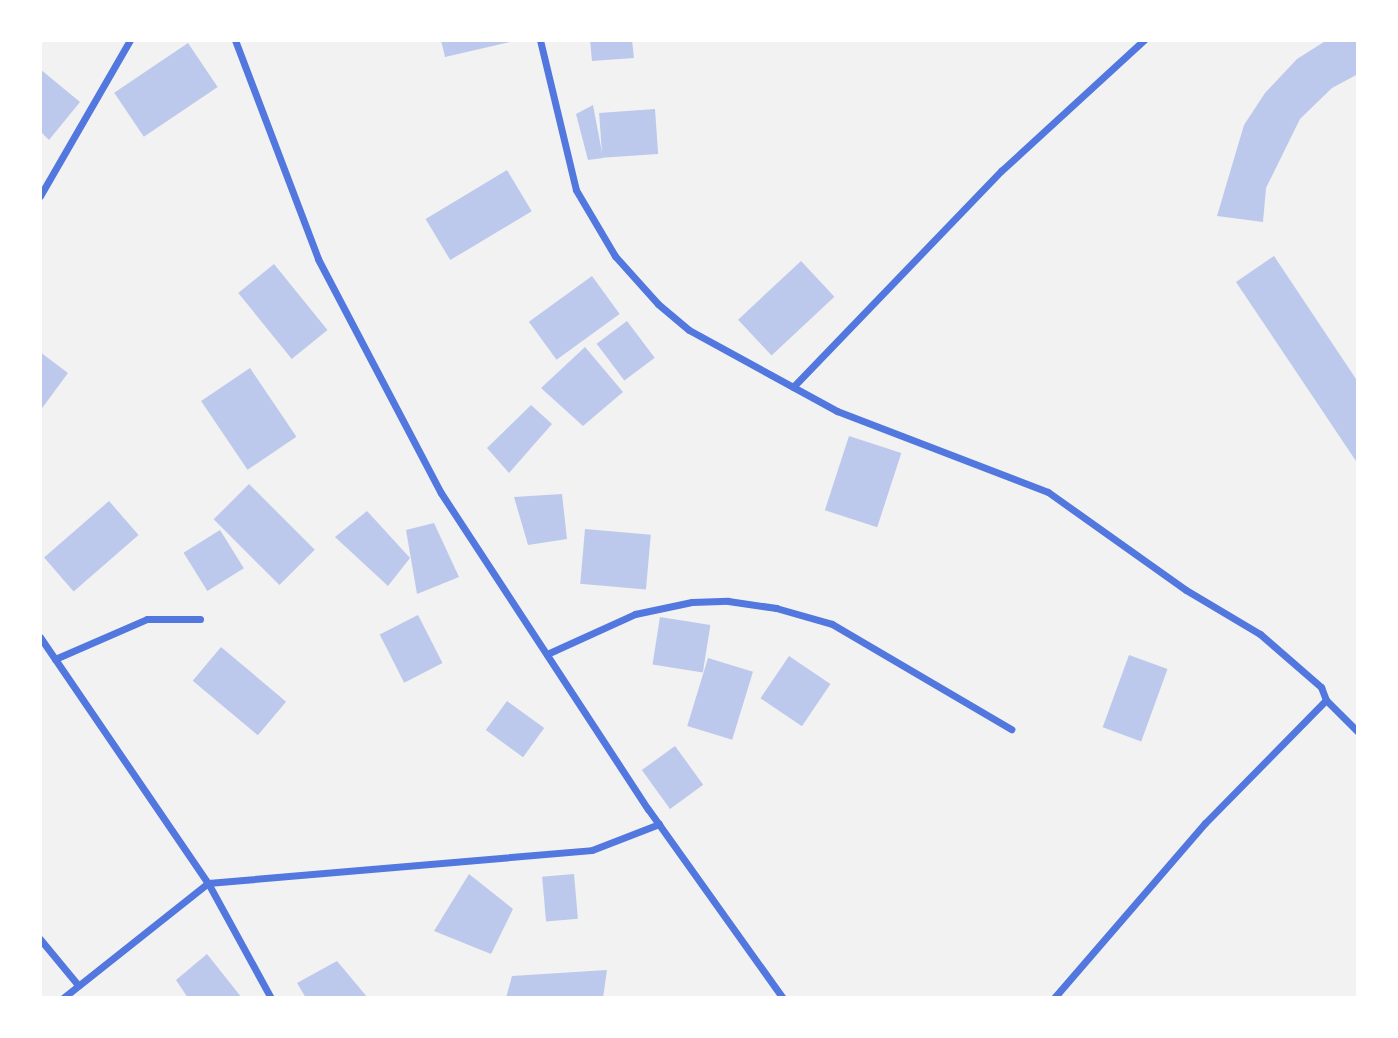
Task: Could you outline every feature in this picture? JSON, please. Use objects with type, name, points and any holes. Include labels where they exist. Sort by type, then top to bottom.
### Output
[{"type":"street","points":[[40,196],[130,40]]},
{"type":"street","points":[[234,40],[318,259],[441,493],[659,824],[783,998]]},
{"type":"street","points":[[540,40],[576,190],[615,256],[658,304],[690,330],[837,411],[1048,492],[1186,590],[1260,634],[1312,676],[1326,700],[1358,732]]},
{"type":"street","points":[[793,387],[1001,171],[1144,40]]},
{"type":"street","points":[[547,654],[635,614],[680,604],[729,601],[776,608],[832,624],[1011,729]]},
{"type":"street","points":[[55,659],[146,619],[200,619]]},
{"type":"street","points":[[40,637],[208,883],[271,998]]},
{"type":"street","points":[[1054,998],[1205,823],[1326,700]]},
{"type":"street","points":[[63,998],[208,883],[592,849],[659,824]]},
{"type":"street","points":[[40,939],[78,985]]},
{"type":"building","points":[[441,40],[514,40],[514,41],[445,57]]},
{"type":"building","points":[[590,40],[632,40],[634,58],[592,61]]},
{"type":"building","points":[[1327,40],[1358,40],[1358,74],[1332,88],[1300,119],[1266,188],[1263,222],[1217,216],[1244,125],[1265,93],[1297,59]]},
{"type":"building","points":[[188,43],[218,87],[144,137],[114,93]]},
{"type":"building","points":[[40,69],[80,102],[49,140],[40,131]]},
{"type":"building","points":[[593,105],[603,158],[588,160],[576,114]]},
{"type":"building","points":[[655,109],[658,154],[602,158],[599,113]]},
{"type":"building","points":[[507,170],[532,211],[450,260],[426,219]]},
{"type":"building","points":[[1274,256],[1358,382],[1358,464],[1236,282]]},
{"type":"building","points":[[801,261],[834,297],[772,355],[738,320]]},
{"type":"building","points":[[274,264],[327,330],[292,359],[238,293]]},
{"type":"building","points":[[592,276],[620,314],[557,360],[529,322]]},
{"type":"building","points":[[627,321],[655,358],[624,381],[597,344]]},
{"type":"building","points":[[585,347],[623,392],[583,426],[541,388]]},
{"type":"building","points":[[40,352],[68,373],[40,411]]},
{"type":"building","points":[[250,368],[296,437],[247,470],[201,401]]},
{"type":"building","points":[[531,405],[552,424],[509,473],[487,448]]},
{"type":"building","points":[[849,436],[901,453],[877,527],[825,510]]},
{"type":"building","points":[[249,484],[315,550],[279,585],[214,519]]},
{"type":"building","points":[[562,494],[567,539],[528,545],[514,497]]},
{"type":"building","points":[[109,501],[139,535],[74,591],[44,557]]},
{"type":"building","points":[[367,511],[410,558],[388,586],[335,537]]},
{"type":"building","points":[[434,523],[459,577],[417,594],[406,530]]},
{"type":"building","points":[[585,529],[651,535],[646,590],[580,584]]},
{"type":"building","points":[[220,530],[244,568],[207,591],[184,553]]},
{"type":"building","points":[[418,615],[443,663],[404,683],[380,635]]},
{"type":"building","points":[[660,617],[710,625],[703,672],[652,664]]},
{"type":"building","points":[[221,647],[286,702],[258,735],[193,681]]},
{"type":"building","points":[[1129,655],[1168,669],[1141,741],[1103,727]]},
{"type":"building","points":[[789,656],[830,684],[802,726],[760,698]]},
{"type":"building","points":[[708,658],[753,672],[732,740],[687,726]]},
{"type":"building","points":[[507,701],[544,728],[523,757],[486,730]]},
{"type":"building","points":[[675,746],[703,785],[670,809],[642,770]]},
{"type":"building","points":[[469,874],[513,909],[491,954],[434,931]]},
{"type":"building","points":[[574,874],[578,919],[546,922],[542,877]]},
{"type":"building","points":[[207,954],[242,998],[188,998],[176,980]]},
{"type":"building","points":[[337,961],[368,998],[306,998],[297,983]]},
{"type":"building","points":[[607,970],[603,998],[506,998],[512,976]]}]
